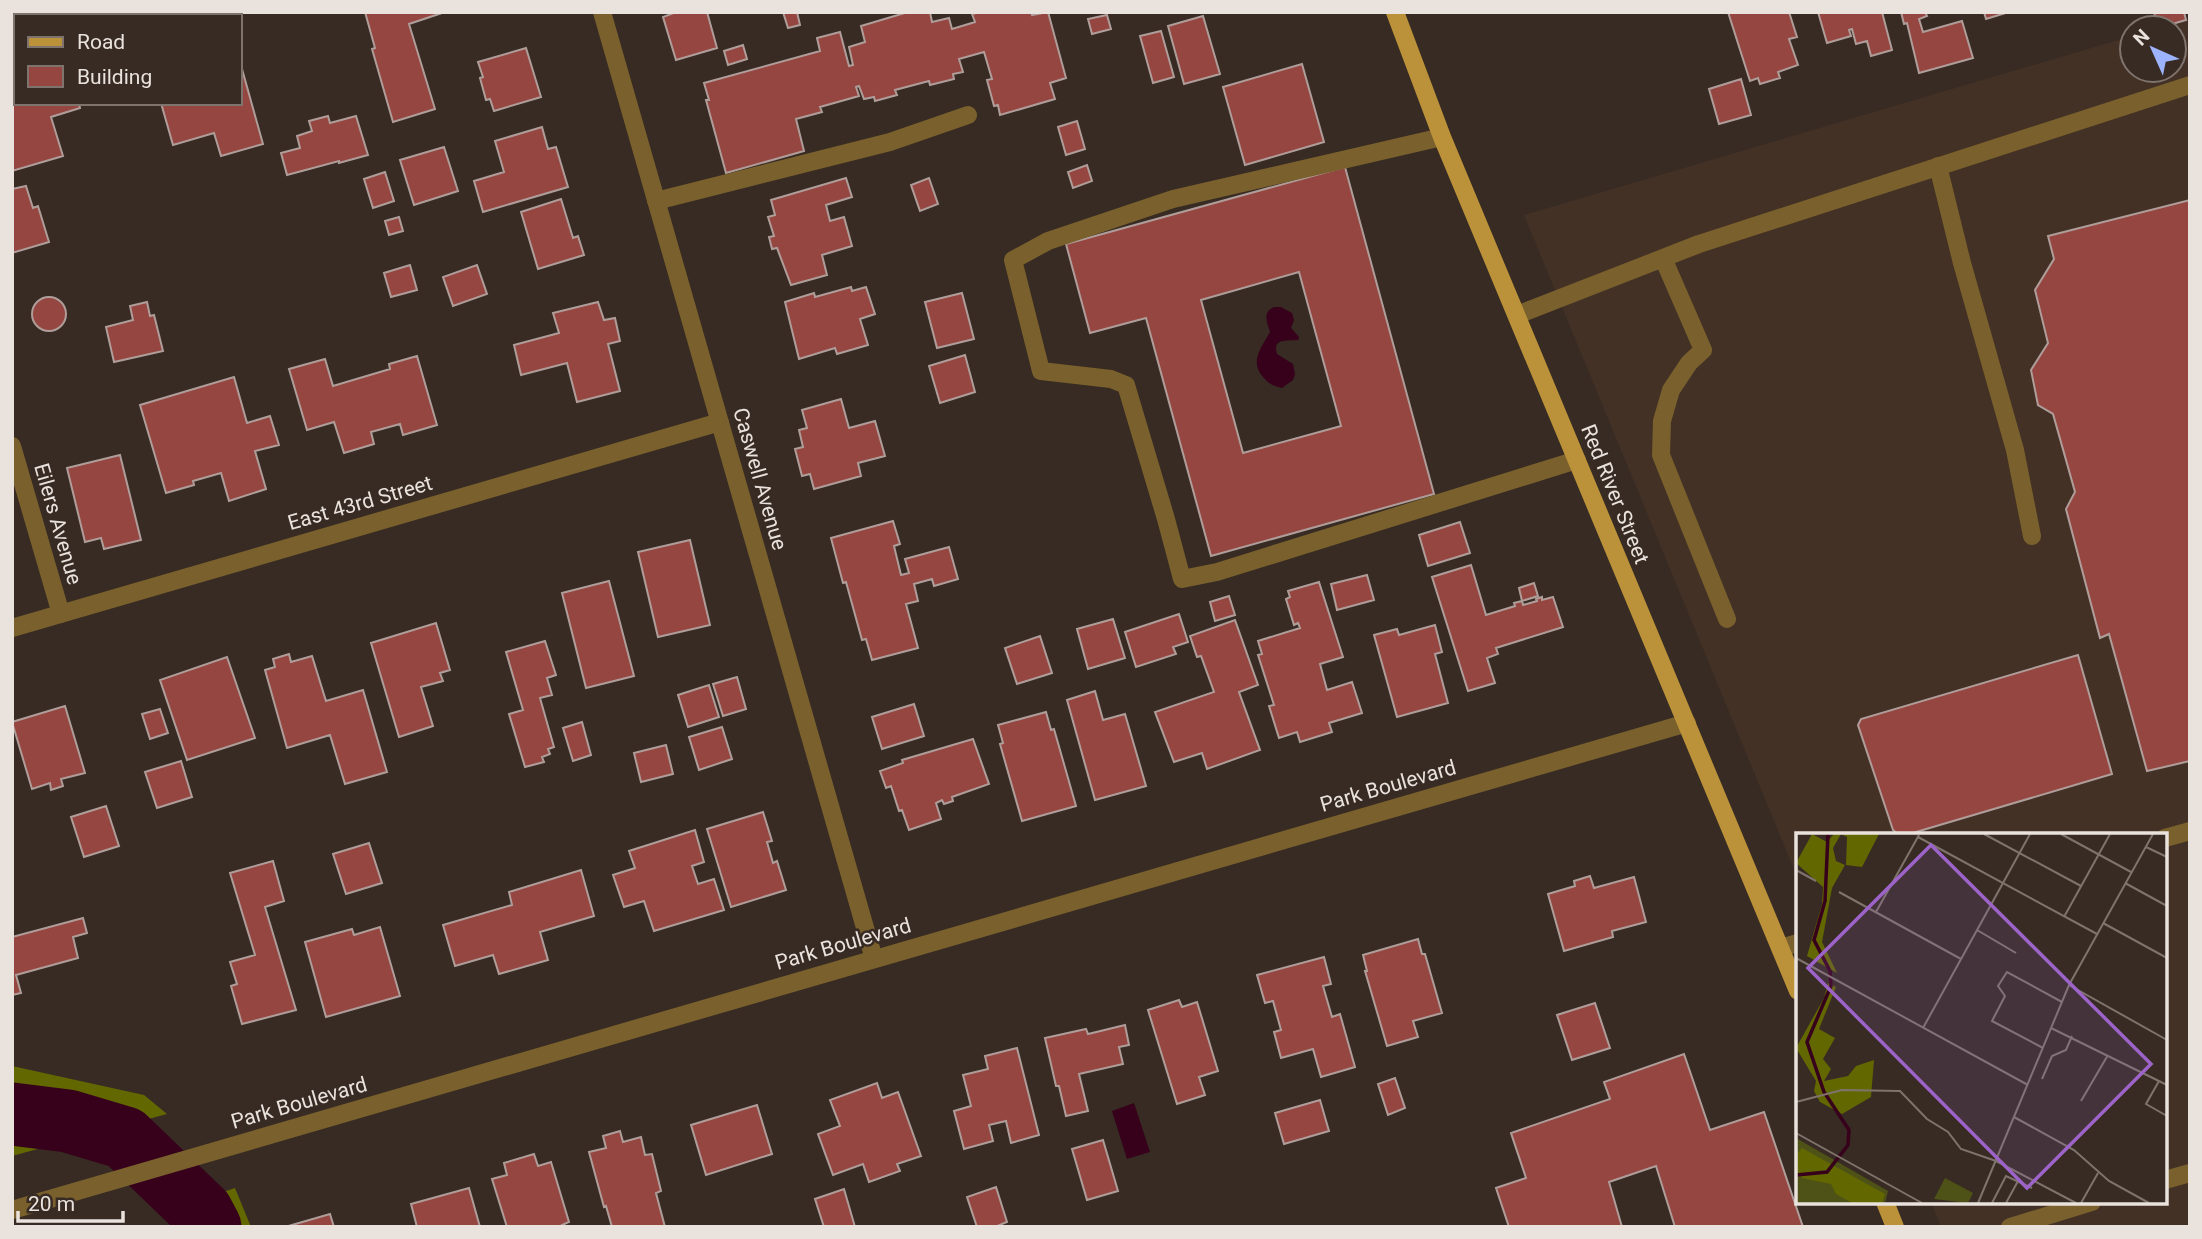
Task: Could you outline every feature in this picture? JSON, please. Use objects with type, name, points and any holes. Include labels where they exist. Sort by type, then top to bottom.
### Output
[{"type":"main road","name":"Red River Street","points":[[1398,13],[1442,137],[1687,723],[1789,945],[1796,980]]},
{"type":"main road","points":[[1886,1204],[1895,1227]]},
{"type":"street","name":"Caswell Avenue","points":[[602,12],[874,959]]},
{"type":"street","points":[[1517,315],[1699,244],[2190,85]]},
{"type":"street","points":[[656,201],[890,142],[968,115]]},
{"type":"street","points":[[1442,137],[1173,199],[1048,241],[1013,260],[1041,371],[1111,379],[1126,385],[1182,579],[1217,572],[1577,460]]},
{"type":"street","points":[[1938,166],[1962,263],[2015,450],[2032,536]]},
{"type":"street","points":[[1663,257],[1703,350],[1689,363],[1671,390],[1662,421],[1661,455],[1727,619]]},
{"type":"street","name":"East 43rd Street","points":[[12,628],[720,422]]},
{"type":"street","name":"Eilers Avenue","points":[[12,446],[61,614]]},
{"type":"street","name":"Park Boulevard","points":[[12,1210],[1687,723]]},
{"type":"street","points":[[2167,837],[2190,831]]},
{"type":"street","points":[[2167,1179],[2190,1173]]},
{"type":"street","points":[[2010,1227],[2085,1204]]},
{"type":"shaded area","points":[[2190,19],[2190,1227],[1941,1227],[1932,1204],[2167,1204],[2167,833],[1796,833],[1796,874],[1524,215],[2118,40],[2118,84],[2188,84]]},
{"type":"shaded area","points":[[1274,307],[1281,307],[1292,313],[1294,320],[1291,328],[1299,337],[1298,340],[1282,341],[1277,345],[1277,354],[1293,364],[1295,374],[1293,380],[1282,388],[1267,381],[1257,365],[1258,354],[1270,332],[1267,315]]},
{"type":"shaded area","points":[[12,1066],[144,1095],[167,1114],[12,1156]]},
{"type":"shaded area","points":[[1134,1103],[1150,1152],[1127,1159],[1112,1111]]},
{"type":"shaded area","points":[[235,1188],[251,1227],[181,1227],[171,1210]]},
{"type":"building","points":[[365,12],[445,12],[409,24],[435,109],[393,122],[372,49],[375,48]]},
{"type":"building","points":[[676,12],[707,12],[717,48],[676,60],[663,17]]},
{"type":"building","points":[[783,12],[797,12],[800,25],[788,28]]},
{"type":"building","points":[[908,12],[930,12],[932,22],[949,18],[952,29],[975,22],[972,14],[980,12],[1031,12],[1032,15],[1048,12],[1066,78],[1050,83],[1055,99],[1000,115],[998,105],[994,106],[987,80],[992,79],[984,52],[959,59],[963,72],[953,74],[954,79],[930,85],[929,81],[895,90],[897,95],[875,101],[874,97],[864,99],[859,86],[856,87],[859,96],[820,107],[822,112],[796,119],[804,151],[726,173],[704,83],[820,51],[817,38],[840,32],[849,66],[853,65],[849,47],[865,42],[861,26]]},
{"type":"building","points":[[1728,12],[1789,12],[1797,37],[1789,39],[1798,65],[1778,72],[1780,78],[1760,84],[1758,78],[1750,81]]},
{"type":"building","points":[[1818,12],[1882,12],[1892,50],[1871,56],[1867,41],[1856,44],[1852,29],[1849,30],[1851,36],[1827,43]]},
{"type":"building","points":[[1901,12],[1925,12],[1927,16],[1919,19],[1923,32],[1962,21],[1973,58],[1919,73],[1907,23],[1904,24]]},
{"type":"building","points":[[1984,12],[2009,12],[1986,19]]},
{"type":"building","points":[[2154,12],[2184,14],[2154,14]]},
{"type":"building","points":[[1107,15],[1111,29],[1092,34],[1088,19]]},
{"type":"building","points":[[1203,16],[1220,74],[1184,84],[1168,26]]},
{"type":"building","points":[[1161,31],[1174,77],[1153,83],[1140,36]]},
{"type":"building","points":[[743,45],[747,59],[728,65],[724,51]]},
{"type":"building","points":[[526,48],[541,97],[494,111],[490,99],[486,100],[478,62]]},
{"type":"building","points":[[1302,64],[1324,142],[1245,165],[1223,87]]},
{"type":"building","points":[[12,68],[14,105],[79,105],[80,108],[51,117],[63,156],[12,171]]},
{"type":"building","points":[[242,69],[263,144],[221,156],[214,133],[173,145],[162,105],[242,105]]},
{"type":"building","points":[[1741,79],[1751,115],[1719,124],[1709,89]]},
{"type":"building","points":[[328,116],[330,123],[356,116],[368,155],[287,175],[281,153],[300,148],[297,136],[312,131],[309,121]]},
{"type":"building","points":[[1077,121],[1085,149],[1066,155],[1058,127]]},
{"type":"building","points":[[542,127],[548,149],[556,147],[568,187],[483,212],[474,181],[504,172],[495,141]]},
{"type":"building","points":[[444,147],[458,191],[414,205],[400,160]]},
{"type":"building","points":[[1087,165],[1092,181],[1073,188],[1068,172]]},
{"type":"building","points":[[1345,167],[1434,494],[1211,556],[1146,318],[1090,333],[1066,244]],"holes":[[[1299,272],[1341,426],[1243,453],[1201,300]]]},
{"type":"building","points":[[385,172],[394,201],[373,208],[364,179]]},
{"type":"building","points":[[846,178],[852,197],[826,205],[830,221],[844,217],[852,246],[822,255],[827,275],[791,285],[777,248],[772,249],[769,237],[774,236],[768,217],[775,215],[771,200]]},
{"type":"building","points":[[929,178],[938,204],[920,211],[911,185]]},
{"type":"building","points":[[26,186],[33,208],[38,206],[49,242],[12,253],[12,189]]},
{"type":"building","points":[[561,199],[573,238],[578,236],[584,255],[538,269],[521,212]]},
{"type":"building","points":[[2190,200],[2190,761],[2147,771],[2109,634],[2100,638],[2066,509],[2075,492],[2053,414],[2038,405],[2031,370],[2048,343],[2035,290],[2054,259],[2048,236]]},
{"type":"building","points":[[399,217],[403,231],[389,235],[385,221]]},
{"type":"building","points":[[410,265],[417,290],[391,297],[384,273]]},
{"type":"building","points":[[477,265],[487,294],[453,306],[443,277]]},
{"type":"building","points":[[851,287],[852,291],[866,287],[875,314],[860,319],[868,345],[837,354],[835,348],[799,359],[785,302],[814,293],[815,297]]},
{"type":"building","points":[[962,293],[974,339],[937,348],[925,302]]},
{"type":"building","points":[[49,297],[61,302],[66,314],[61,326],[49,331],[37,326],[32,314],[37,302]]},
{"type":"building","points":[[147,302],[150,316],[154,315],[163,351],[114,362],[106,327],[133,320],[130,306]]},
{"type":"building","points":[[598,302],[604,320],[615,318],[620,341],[608,344],[620,391],[577,402],[567,363],[521,375],[514,345],[559,333],[553,313]]},
{"type":"building","points":[[965,355],[975,392],[940,403],[929,366]]},
{"type":"building","points":[[417,356],[437,425],[403,435],[400,424],[371,432],[374,444],[344,453],[334,422],[307,430],[289,369],[325,359],[333,386],[390,369],[389,364]]},
{"type":"building","points":[[234,377],[247,423],[270,416],[279,445],[255,451],[266,489],[229,501],[221,473],[166,493],[140,405]]},
{"type":"building","points":[[841,399],[849,428],[875,421],[885,456],[858,463],[861,476],[814,489],[810,474],[802,476],[795,449],[803,447],[799,430],[807,428],[802,410]]},
{"type":"building","points":[[120,455],[141,540],[104,549],[101,538],[85,542],[67,468]]},
{"type":"building","points":[[893,521],[900,544],[894,546],[901,575],[909,573],[905,559],[949,547],[958,579],[934,586],[932,579],[914,584],[918,601],[906,604],[918,648],[872,660],[866,639],[862,640],[831,538]]},
{"type":"building","points":[[1460,522],[1470,553],[1428,566],[1419,535]]},
{"type":"building","points":[[690,540],[710,625],[658,637],[638,552]]},
{"type":"building","points":[[1471,565],[1486,615],[1515,606],[1514,603],[1522,601],[1523,605],[1542,597],[1542,600],[1553,597],[1563,627],[1496,648],[1498,654],[1487,658],[1495,683],[1468,691],[1432,577]]},
{"type":"building","points":[[1367,575],[1374,600],[1337,610],[1331,584]]},
{"type":"building","points":[[609,581],[634,676],[586,688],[562,593]]},
{"type":"building","points":[[1319,582],[1343,657],[1320,664],[1327,690],[1352,682],[1362,713],[1329,723],[1332,732],[1300,742],[1297,732],[1279,738],[1269,706],[1274,705],[1258,655],[1262,654],[1258,641],[1300,628],[1298,623],[1294,625],[1286,599],[1290,597],[1288,591]]},
{"type":"building","points":[[1534,583],[1538,596],[1522,601],[1519,588]]},
{"type":"building","points":[[1229,596],[1235,615],[1215,621],[1210,602]]},
{"type":"building","points":[[1179,614],[1188,642],[1173,647],[1176,654],[1136,667],[1125,632]]},
{"type":"building","points":[[1113,619],[1125,658],[1088,669],[1077,629]]},
{"type":"building","points":[[1235,620],[1258,685],[1239,692],[1260,750],[1207,769],[1202,753],[1174,762],[1155,712],[1214,692],[1201,656],[1197,657],[1190,636]]},
{"type":"building","points":[[436,623],[450,670],[440,673],[443,681],[421,687],[433,726],[399,737],[371,643]]},
{"type":"building","points":[[1435,625],[1442,652],[1435,654],[1448,703],[1397,717],[1374,635],[1397,629],[1399,635]]},
{"type":"building","points":[[1040,636],[1052,673],[1017,684],[1005,648]]},
{"type":"building","points":[[545,641],[556,675],[547,678],[552,695],[540,698],[554,747],[548,749],[550,754],[542,757],[544,762],[525,767],[509,714],[523,710],[506,652]]},
{"type":"building","points":[[289,654],[291,662],[312,656],[326,701],[363,690],[387,772],[345,784],[330,735],[287,748],[265,670],[275,667],[273,659]]},
{"type":"building","points":[[2078,655],[2112,774],[1913,833],[1897,833],[1893,830],[1858,725],[1861,719]]},
{"type":"building","points":[[227,657],[255,738],[187,760],[160,680]]},
{"type":"building","points":[[737,677],[746,709],[723,716],[713,684]]},
{"type":"building","points":[[709,685],[719,717],[688,727],[678,695]]},
{"type":"building","points":[[1095,691],[1103,720],[1125,714],[1146,786],[1095,800],[1067,700]]},
{"type":"building","points":[[914,704],[924,736],[882,749],[872,717]]},
{"type":"building","points":[[65,706],[85,773],[61,779],[63,786],[51,790],[50,783],[32,789],[12,722]]},
{"type":"building","points":[[160,709],[168,733],[150,739],[142,714]]},
{"type":"building","points":[[1046,712],[1051,730],[1054,729],[1076,806],[1022,821],[1000,744],[1003,743],[998,725]]},
{"type":"building","points":[[582,722],[591,755],[573,761],[563,728]]},
{"type":"building","points":[[722,727],[732,759],[699,770],[689,737]]},
{"type":"building","points":[[973,739],[989,784],[952,797],[953,801],[944,804],[942,800],[936,803],[941,819],[909,830],[891,786],[886,788],[880,771],[903,763],[902,760]]},
{"type":"building","points":[[666,745],[673,774],[641,782],[634,753]]},
{"type":"building","points":[[181,761],[192,797],[157,808],[145,772]]},
{"type":"building","points":[[106,806],[119,846],[84,857],[71,817]]},
{"type":"building","points":[[763,812],[772,841],[767,842],[773,863],[777,861],[786,890],[731,907],[707,829]]},
{"type":"building","points":[[695,830],[704,862],[692,866],[698,884],[714,879],[724,910],[654,931],[644,901],[624,907],[613,875],[635,868],[629,851]]},
{"type":"building","points":[[369,843],[382,883],[346,894],[333,854]]},
{"type":"building","points":[[273,861],[284,901],[265,907],[296,1010],[242,1024],[231,986],[237,984],[230,962],[255,955],[230,873]]},
{"type":"building","points":[[581,870],[594,916],[540,932],[548,960],[499,974],[493,955],[455,966],[443,925],[512,905],[509,892]]},
{"type":"building","points":[[1590,876],[1594,888],[1634,877],[1646,922],[1612,931],[1613,937],[1564,951],[1548,894],[1575,886],[1574,881]]},
{"type":"building","points":[[83,918],[87,933],[73,937],[78,958],[16,975],[21,993],[12,995],[12,937]]},
{"type":"building","points":[[380,927],[400,996],[326,1017],[305,942],[352,929],[354,935]]},
{"type":"building","points":[[1418,939],[1442,1013],[1413,1021],[1418,1037],[1387,1046],[1365,971],[1363,955]]},
{"type":"building","points":[[1324,957],[1331,984],[1323,986],[1332,1017],[1340,1014],[1355,1067],[1321,1077],[1313,1049],[1281,1058],[1274,1032],[1281,1030],[1273,1001],[1265,1003],[1257,975]]},
{"type":"building","points":[[1179,1000],[1182,1007],[1197,1002],[1218,1071],[1199,1077],[1205,1095],[1177,1104],[1148,1010]]},
{"type":"building","points":[[1595,1003],[1610,1048],[1572,1060],[1557,1015]]},
{"type":"building","points":[[1125,1025],[1129,1045],[1119,1047],[1123,1064],[1079,1074],[1088,1111],[1066,1116],[1045,1038],[1086,1029],[1088,1034]]},
{"type":"building","points":[[1017,1048],[1039,1135],[1011,1143],[1006,1121],[989,1125],[993,1141],[964,1149],[954,1111],[971,1106],[963,1075],[988,1069],[985,1056]]},
{"type":"building","points":[[1684,1054],[1710,1130],[1764,1112],[1803,1227],[1675,1227],[1656,1166],[1609,1182],[1622,1227],[1509,1227],[1496,1188],[1526,1178],[1511,1133],[1610,1099],[1604,1082]]},
{"type":"building","points":[[1395,1078],[1405,1108],[1388,1115],[1378,1084]]},
{"type":"building","points":[[877,1083],[882,1098],[898,1092],[921,1156],[897,1164],[900,1171],[869,1182],[863,1164],[833,1175],[818,1134],[840,1126],[830,1100]]},
{"type":"building","points":[[1320,1100],[1329,1131],[1284,1144],[1275,1113]]},
{"type":"building","points":[[757,1105],[772,1154],[706,1175],[691,1125]]},
{"type":"building","points":[[620,1131],[623,1142],[641,1137],[645,1155],[652,1154],[661,1191],[656,1193],[665,1227],[612,1227],[589,1152],[606,1148],[603,1136]]},
{"type":"building","points":[[1103,1140],[1118,1191],[1087,1200],[1072,1149]]},
{"type":"building","points":[[534,1154],[538,1166],[551,1162],[569,1222],[562,1225],[563,1227],[507,1227],[492,1179],[507,1175],[504,1163]]},
{"type":"building","points":[[996,1187],[1007,1222],[995,1227],[977,1227],[967,1197]]},
{"type":"building","points":[[469,1188],[480,1227],[417,1227],[411,1204]]},
{"type":"building","points":[[844,1189],[855,1227],[824,1227],[815,1199]]},
{"type":"building","points":[[330,1214],[334,1227],[285,1227]]},
{"type":"waterway","points":[[12,1114],[68,1121],[125,1138],[202,1212],[210,1227]]}]
